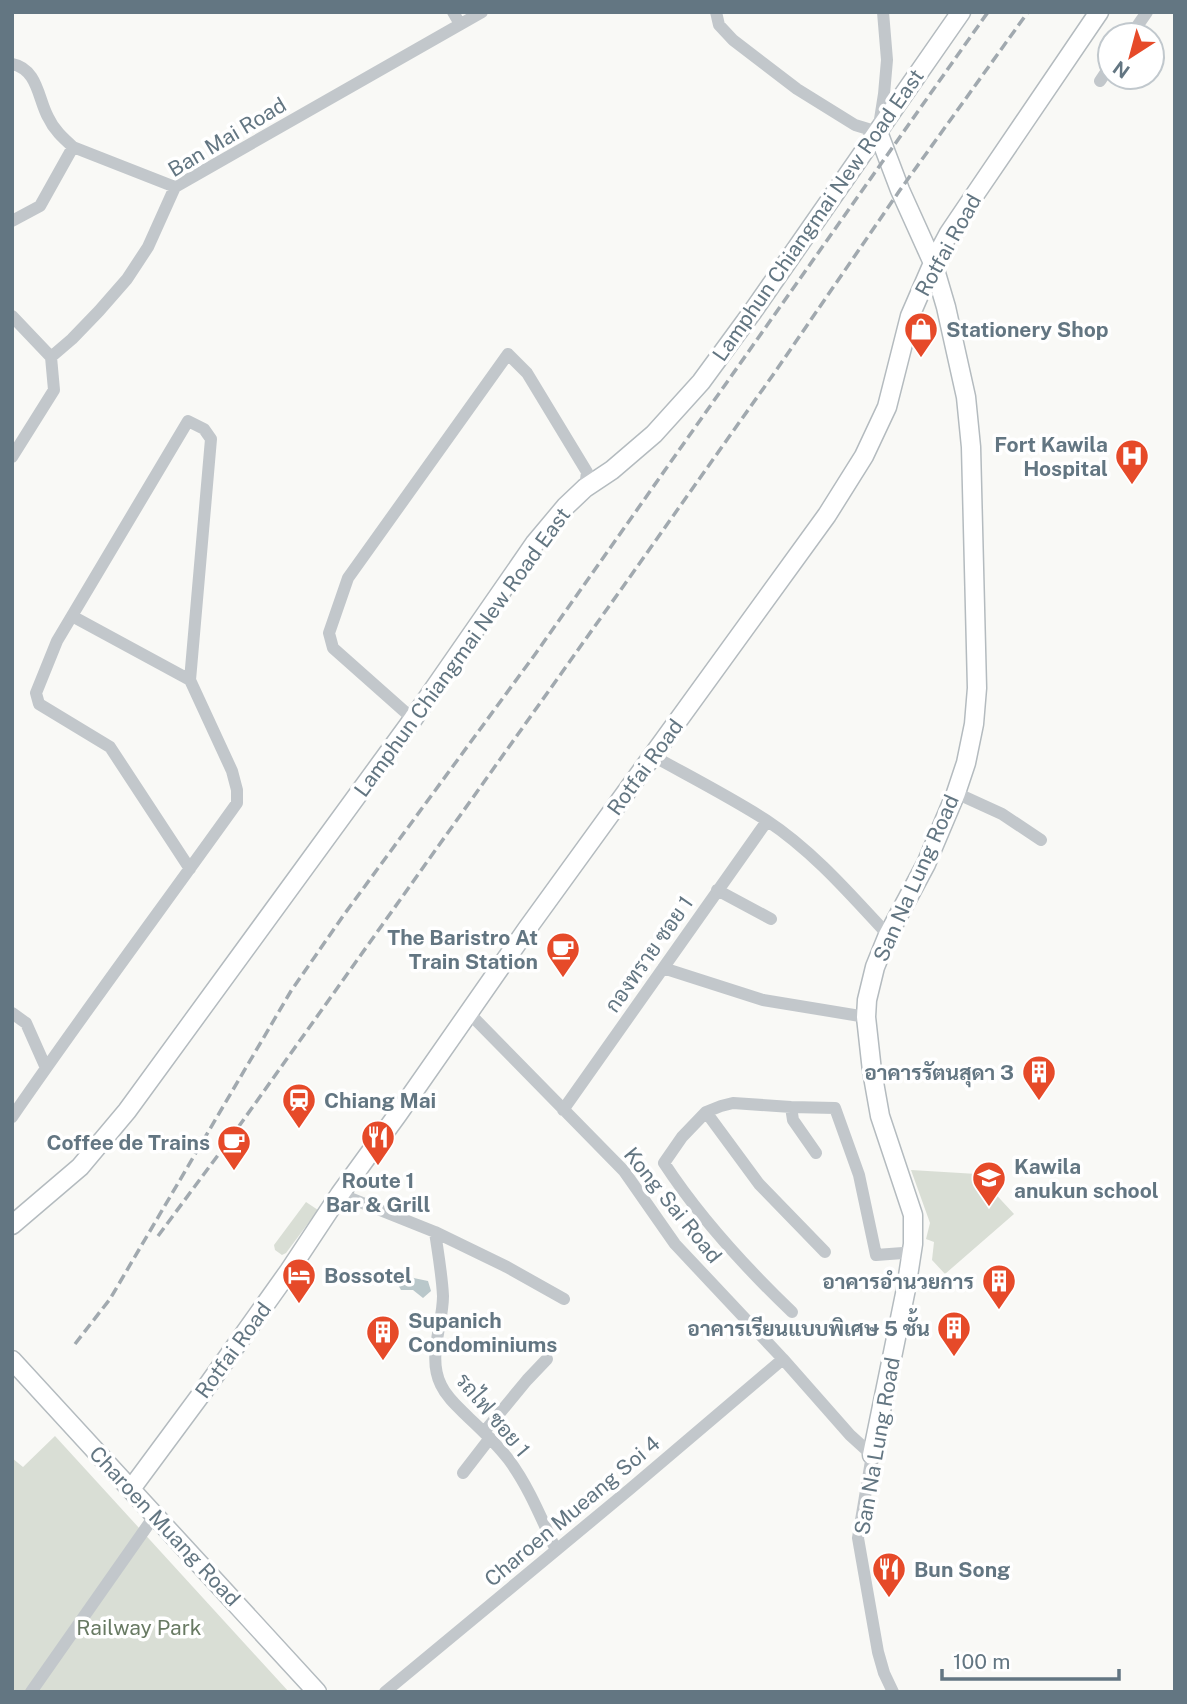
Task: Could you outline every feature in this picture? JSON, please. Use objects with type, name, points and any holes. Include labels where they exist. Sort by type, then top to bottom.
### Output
[{"type":"street","points":[[453,12],[460,24]]},
{"type":"street","name":"Ban Mai Road","points":[[51,357],[90,321],[127,279],[148,247],[175,187],[482,12]]},
{"type":"street","points":[[716,12],[719,25],[733,40],[797,89],[855,125],[878,132],[887,60],[883,12]]},
{"type":"street","name":"Lamphun Chiangmai New Road East","points":[[12,1225],[80,1167],[127,1111],[413,719],[535,543],[566,506],[654,434],[701,382],[961,12]]},
{"type":"street","name":"Rotfai Road","points":[[131,1489],[292,1267],[340,1194],[527,929],[827,515],[864,456],[887,407],[910,316],[949,233],[1099,12]]},
{"type":"street","points":[[12,64],[26,70],[34,79],[47,116],[59,134],[73,147],[175,187]]},
{"type":"street","name":"San Na Lung Road","points":[[878,132],[900,190],[933,263],[946,307],[966,397],[971,447],[977,688],[974,724],[966,763],[956,793],[926,864],[888,935],[875,967],[867,1000],[866,1017],[872,1071],[880,1116],[913,1215],[912,1255],[858,1538],[878,1652],[893,1692]]},
{"type":"street","points":[[13,222],[40,205],[73,147]]},
{"type":"street","points":[[12,316],[51,357],[54,390],[12,457]]},
{"type":"street","points":[[413,719],[333,648],[329,633],[348,578],[508,354],[527,373],[587,472],[585,488]]},
{"type":"street","points":[[12,1118],[46,1068],[190,869],[237,803],[232,771],[190,680],[211,439],[204,429],[188,421],[57,640],[36,693],[38,704],[110,747],[190,869]]},
{"type":"street","points":[[72,616],[190,680]]},
{"type":"street","points":[[653,756],[766,821],[802,848],[842,884],[888,935]]},
{"type":"street","points":[[956,793],[1002,814],[1041,840]]},
{"type":"street","name":"กองทราย ซอย 1","points":[[563,1110],[766,821]]},
{"type":"street","points":[[717,890],[771,919]]},
{"type":"street","points":[[663,968],[763,1000],[866,1017]]},
{"type":"street","points":[[12,1013],[26,1023],[46,1068]]},
{"type":"street","name":"Kong Sai Road","points":[[469,1013],[625,1171],[675,1244],[850,1435],[872,1455]]},
{"type":"street","points":[[792,1312],[720,1238],[683,1192],[664,1163],[682,1137],[706,1112],[733,1103],[835,1108],[859,1175],[876,1255],[912,1255]]},
{"type":"street","points":[[791,1107],[793,1120],[816,1153]]},
{"type":"street","points":[[706,1112],[759,1184],[825,1252]]},
{"type":"street","points":[[340,1194],[435,1232],[564,1298]]},
{"type":"street","name":"รถไฟ ซอย 1","points":[[435,1232],[443,1294],[436,1350],[436,1369],[441,1386],[509,1460],[525,1486],[556,1550]]},
{"type":"street","points":[[463,1473],[527,1380],[547,1359]]},
{"type":"street","name":"Charoen Mueang Soi 4","points":[[386,1692],[783,1359]]},
{"type":"street","name":"Charoen Muang Road","points":[[12,1360],[317,1692]]},
{"type":"street","points":[[31,1692],[155,1515]]},
{"type":"green space","points":[[911,1170],[977,1174],[1014,1214],[945,1274],[932,1260],[934,1242],[926,1239],[930,1223]]},
{"type":"green space","points":[[306,1202],[318,1210],[282,1255],[275,1250],[274,1245]]},
{"type":"green space","name":"Railway Park","points":[[55,1436],[289,1692],[12,1692],[12,1458],[23,1467]]},
{"type":"shaded area","points":[[404,1276],[428,1281],[431,1291],[423,1298],[413,1290],[401,1290],[397,1283]]},
{"type":"railway","points":[[75,1344],[110,1299],[291,991],[536,653],[988,12]]},
{"type":"railway","points":[[158,1236],[627,581],[1028,12]]},
{"type":"place","name":"Stationery Shop","points":[[921,359]]},
{"type":"place","name":"Fort Kawila Hospital","points":[[1132,486]]},
{"type":"place","name":"The Baristro At Train Station","points":[[563,979]]},
{"type":"place","name":"อาคารรัตนสุดา 3","points":[[1039,1102]]},
{"type":"place","name":"Chiang Mai","points":[[299,1130]]},
{"type":"place","name":"Route 1 Bar & Grill","points":[[378,1167]]},
{"type":"place","name":"Coffee de Trains","points":[[234,1172]]},
{"type":"place","name":"Kawila anukun school","points":[[989,1208]]},
{"type":"place","name":"Bossotel","points":[[299,1305]]},
{"type":"place","name":"อาคารอำนวยการ","points":[[999,1311]]},
{"type":"place","name":"อาคารเรียนแบบพิเศษ 5 ชั้น","points":[[954,1358]]},
{"type":"place","name":"Supanich Condominiums","points":[[383,1362]]},
{"type":"place","name":"Bun Song","points":[[889,1599]]}]
